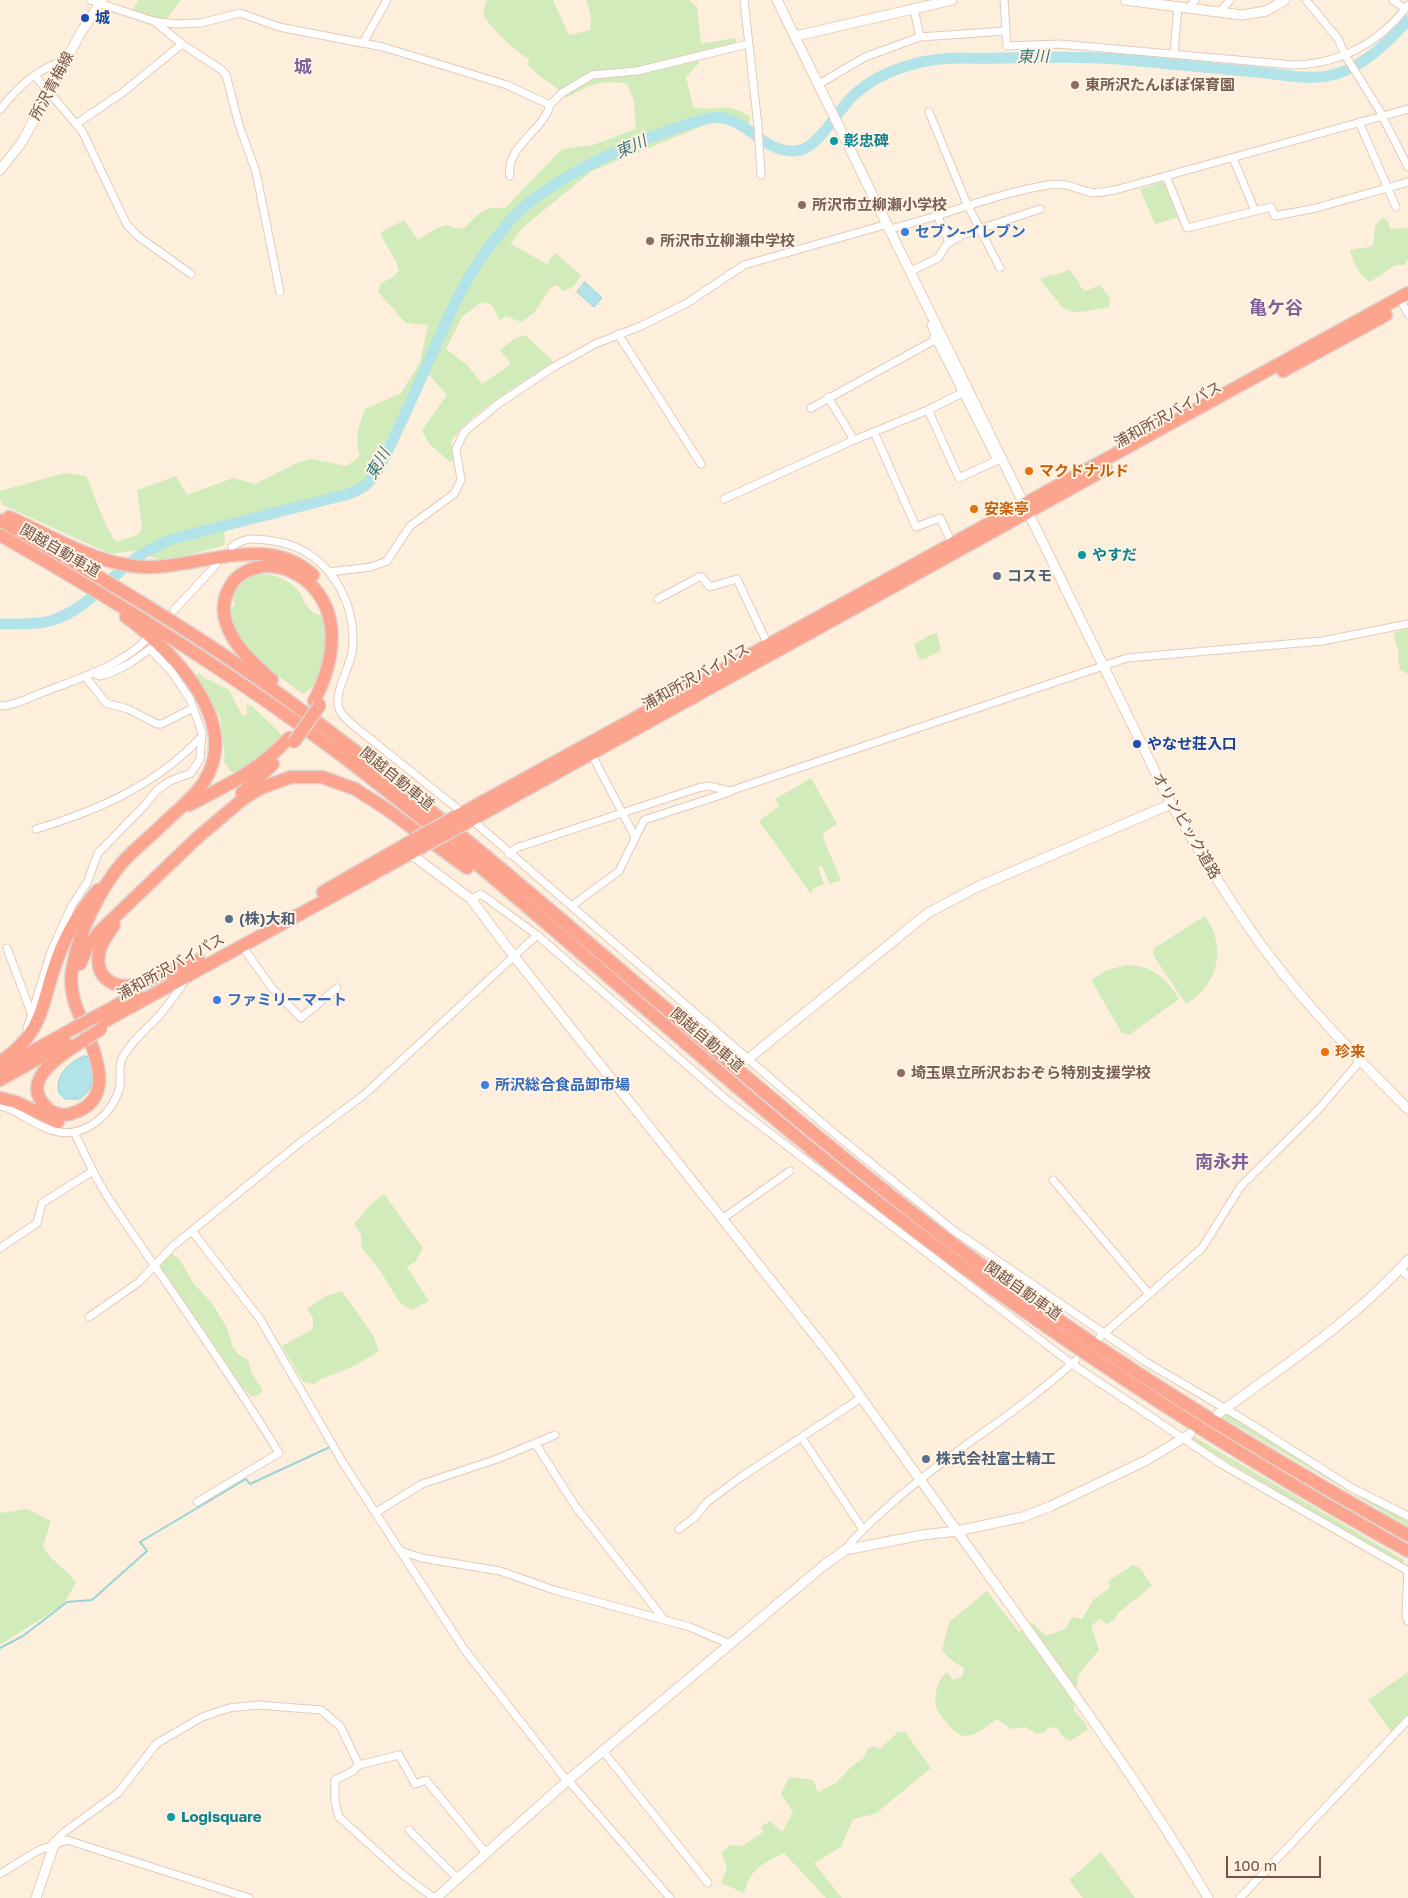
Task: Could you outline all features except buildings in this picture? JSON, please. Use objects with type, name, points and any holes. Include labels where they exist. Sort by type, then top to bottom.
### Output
[{"type":"highway","name":"浦和所沢バイパス","points":[[463,818],[592,753],[1408,293]]},
{"type":"highway","name":"浦和所沢バイパス","points":[[0,1080],[98,1024],[199,960],[419,843],[952,543],[1027,508],[1406,307]]},
{"type":"highway","points":[[0,513],[106,560],[145,567],[174,566],[255,554],[279,556],[308,571],[322,585],[333,601],[340,630],[337,661],[317,703],[291,740],[196,838],[92,940],[83,956],[79,971],[78,988],[82,1003],[100,1046],[106,1070],[104,1090],[98,1103],[82,1117],[63,1123],[50,1120],[16,1102],[0,1098]]},
{"type":"highway","name":"関越自動車道","points":[[0,520],[94,573],[238,665],[386,775],[470,843],[768,1096],[941,1235],[1071,1329],[1219,1425],[1408,1535]]},
{"type":"highway","name":"関越自動車道","points":[[0,536],[83,584],[230,675],[343,757],[408,808],[820,1157],[971,1273],[1064,1339],[1208,1435],[1408,1551]]},
{"type":"highway","points":[[317,703],[332,646],[330,620],[325,605],[307,581],[289,570],[265,566],[244,572],[233,582],[225,601],[226,623],[238,647],[264,673],[386,775]]},
{"type":"highway","points":[[0,1062],[19,1048],[36,1027],[66,936],[87,903],[122,864],[195,794],[208,775],[215,745],[211,720],[197,690],[174,660],[108,600]]},
{"type":"highway","points":[[166,821],[184,808],[244,777],[291,740]]},
{"type":"highway","points":[[196,838],[243,799],[271,783],[301,776],[332,779],[355,789],[385,808],[550,928]]},
{"type":"highway","name":"浦和所沢バイパス","points":[[98,1024],[242,946],[406,850]]},
{"type":"highway","points":[[81,1034],[40,1078],[38,1090],[41,1101],[54,1113],[66,1115],[78,1111],[88,1103],[98,1086],[99,1064],[74,1000],[71,975],[75,956],[86,926],[108,883],[122,864]]},
{"type":"highway","points":[[127,906],[105,938],[100,952],[101,970],[108,980],[117,986],[130,986],[199,960]]},
{"type":"highway","name":"浦和所沢バイパス","points":[[0,1070],[81,1034]]},
{"type":"street","points":[[90,0],[101,2],[153,21],[200,23],[240,13],[279,27],[364,42],[506,85],[550,105]]},
{"type":"street","points":[[364,42],[387,0]]},
{"type":"street","points":[[744,0],[758,126],[761,175]]},
{"type":"street","name":"オリンピック道路","points":[[778,0],[935,320],[1000,459],[1027,508],[1171,804],[1231,902],[1268,954],[1306,1002],[1360,1061],[1408,1109]]},
{"type":"street","points":[[796,36],[952,0]]},
{"type":"street","points":[[1004,0],[1007,46],[1059,44],[1293,65],[1347,57],[1382,33],[1407,7],[1393,0]]},
{"type":"street","points":[[1125,0],[1159,2],[1242,15],[1260,13],[1285,0]]},
{"type":"street","points":[[1189,8],[1195,0]]},
{"type":"street","points":[[1220,12],[1230,0]]},
{"type":"street","points":[[1306,0],[1338,38],[1408,167]]},
{"type":"street","name":"所沢青梅線","points":[[0,170],[22,142],[66,60],[101,2]]},
{"type":"street","points":[[1174,54],[1178,6]]},
{"type":"street","points":[[914,9],[920,37]]},
{"type":"street","points":[[153,21],[182,44],[222,70],[226,75],[239,126],[256,172],[280,292]]},
{"type":"street","points":[[819,84],[865,57],[920,37],[1005,31]]},
{"type":"street","points":[[76,124],[122,93],[182,44]]},
{"type":"street","points":[[510,176],[510,165],[516,152],[547,114],[550,105],[562,93],[592,75],[638,71],[748,44]]},
{"type":"street","points":[[0,110],[9,98],[46,66],[66,60]]},
{"type":"street","points":[[35,76],[50,91],[76,124],[92,151],[127,225],[139,237],[191,274]]},
{"type":"street","points":[[329,572],[371,567],[387,561],[410,526],[454,494],[460,480],[456,449],[464,432],[498,404],[577,353],[618,334],[641,326],[686,303],[744,265],[756,260],[889,226],[921,221],[967,204],[1049,185],[1068,184],[1089,192],[1100,192],[1233,158],[1408,109]]},
{"type":"street","points":[[929,112],[967,204],[1000,268]]},
{"type":"street","points":[[1359,122],[1396,207]]},
{"type":"street","points":[[1233,158],[1255,211]]},
{"type":"street","points":[[1166,176],[1187,228],[1271,207],[1275,216],[1291,213],[1408,182]]},
{"type":"street","points":[[911,271],[938,258],[949,242],[979,228],[1040,209]]},
{"type":"street","points":[[937,215],[949,242]]},
{"type":"street","points":[[928,410],[959,478],[1000,459],[962,393],[935,338],[931,325],[935,320]]},
{"type":"street","points":[[618,334],[701,464]]},
{"type":"street","points":[[811,408],[828,397],[933,342],[935,338]]},
{"type":"street","points":[[724,499],[854,440],[928,410],[962,393]]},
{"type":"street","points":[[828,397],[854,440]]},
{"type":"street","points":[[874,432],[916,527],[941,518],[952,543]]},
{"type":"street","points":[[232,547],[237,542],[248,539],[283,542],[307,552],[329,572],[346,600],[352,630],[351,656],[338,698],[339,710],[353,725],[463,818],[573,905],[748,1059],[953,1230],[1102,1335],[1221,1412],[1352,1488],[1408,1516]]},
{"type":"street","points":[[174,610],[216,565]]},
{"type":"street","points":[[658,599],[699,577],[702,577],[710,587],[737,579],[768,645]]},
{"type":"street","points":[[573,905],[619,871],[644,820],[730,791],[1128,658],[1322,642],[1408,624]]},
{"type":"street","points":[[0,706],[17,703],[85,676],[125,657],[148,640]]},
{"type":"street","points":[[0,1055],[18,1040],[26,1030],[51,952],[72,904],[87,883],[98,854],[157,790],[170,781],[186,776],[196,768],[202,751],[202,736],[193,708],[171,671],[150,649],[108,674],[99,676],[93,672]]},
{"type":"street","points":[[85,676],[106,702],[128,709],[157,724],[162,724],[193,708]]},
{"type":"street","points":[[36,829],[74,818],[148,782],[190,749],[202,736]]},
{"type":"street","points":[[592,753],[635,837]]},
{"type":"street","points":[[509,854],[516,848],[624,814],[698,788],[708,786],[730,791]]},
{"type":"street","points":[[748,1059],[928,912],[968,891],[1171,804]]},
{"type":"street","points":[[406,850],[471,899],[513,955],[601,1063],[835,1361],[918,1480],[1115,1753],[1180,1851],[1208,1898]]},
{"type":"street","points":[[471,899],[481,894],[537,935],[727,1100],[1074,1362],[1187,1436],[1231,1470],[1408,1570],[1406,1615],[1408,1621]]},
{"type":"street","points":[[89,1317],[123,1295],[154,1268],[172,1247],[297,1145],[365,1094],[513,955],[537,935]]},
{"type":"street","points":[[242,946],[272,988],[301,1018],[338,988]]},
{"type":"street","points":[[7,948],[32,1016]]},
{"type":"street","points":[[0,1106],[14,1110],[49,1129],[59,1132],[74,1132],[92,1124],[106,1113],[118,1091],[121,1060],[175,996],[189,975]]},
{"type":"street","points":[[1102,1335],[1202,1248],[1241,1186],[1317,1111],[1360,1061]]},
{"type":"street","points":[[74,1132],[92,1171],[154,1268],[243,1394],[279,1453],[197,1502]]},
{"type":"street","points":[[0,1248],[37,1223],[42,1204],[92,1171]]},
{"type":"street","points":[[722,1219],[790,1171]]},
{"type":"street","points":[[1053,1180],[1149,1294]]},
{"type":"street","points":[[192,1231],[260,1319],[343,1463],[375,1514],[432,1596],[464,1649],[567,1780],[670,1898]]},
{"type":"street","points":[[1221,1412],[1305,1351],[1408,1260]]},
{"type":"street","points":[[1400,1269],[1408,1276]]},
{"type":"street","points":[[485,1852],[426,1780],[415,1784],[399,1755],[359,1765],[353,1771],[335,1780],[335,1802],[340,1817],[402,1874],[435,1898],[567,1780],[814,1572],[845,1550],[862,1528],[918,1480],[1005,1418],[1074,1362]]},
{"type":"street","points":[[679,1529],[695,1517],[707,1502],[741,1477],[861,1398]]},
{"type":"street","points":[[375,1514],[422,1484],[497,1459],[556,1435]]},
{"type":"street","points":[[845,1550],[922,1535],[957,1532],[1022,1518],[1147,1460],[1187,1436]]},
{"type":"street","points":[[802,1438],[862,1528]]},
{"type":"street","points":[[535,1443],[576,1507],[663,1618]]},
{"type":"street","points":[[400,1551],[422,1558],[500,1571],[554,1590],[663,1618],[730,1644]]},
{"type":"street","points":[[36,1898],[55,1842],[63,1832],[118,1793],[156,1744],[202,1718],[230,1708],[258,1705],[321,1710],[340,1726],[359,1765]]},
{"type":"street","points":[[1240,1898],[1408,1720]]},
{"type":"street","points":[[603,1751],[708,1883]]},
{"type":"street","points":[[409,1830],[457,1878]]},
{"type":"street","points":[[0,1874],[37,1851],[55,1842],[67,1840],[76,1841],[249,1898]]},
{"type":"green space","points":[[139,0],[181,0],[166,20],[152,18],[131,11]]},
{"type":"green space","points":[[487,0],[553,0],[569,35],[590,30],[591,16],[586,0],[689,0],[697,7],[701,44],[736,39],[736,45],[699,54],[699,63],[686,77],[693,107],[735,109],[750,117],[750,122],[739,124],[720,119],[592,171],[522,228],[511,244],[547,264],[555,253],[581,275],[572,288],[563,291],[557,285],[550,288],[534,313],[521,322],[506,316],[500,320],[492,305],[482,302],[462,317],[446,349],[467,365],[482,384],[511,364],[500,350],[514,339],[525,335],[554,362],[499,397],[461,429],[451,441],[454,458],[451,463],[429,444],[422,430],[447,395],[428,374],[407,398],[365,483],[347,491],[224,522],[225,545],[167,561],[151,557],[139,550],[111,554],[3,505],[0,499],[0,491],[65,473],[86,476],[104,521],[117,542],[139,534],[142,527],[137,490],[176,476],[187,495],[233,478],[255,484],[299,462],[311,459],[347,466],[360,456],[357,437],[365,409],[401,393],[420,362],[428,325],[406,323],[378,292],[381,283],[393,277],[399,271],[380,233],[404,220],[418,240],[437,228],[447,225],[455,228],[464,228],[486,209],[505,208],[562,149],[593,145],[636,129],[634,101],[627,84],[611,82],[596,84],[567,98],[533,70],[528,65],[529,59],[511,46],[486,20],[484,9]]},
{"type":"green space","points":[[1161,182],[1165,184],[1179,217],[1155,224],[1140,189]]},
{"type":"green space","points":[[1383,217],[1388,221],[1390,229],[1408,228],[1408,259],[1404,265],[1395,265],[1370,282],[1360,273],[1350,251],[1373,245],[1375,226]]},
{"type":"green space","points":[[1069,269],[1085,291],[1100,285],[1110,298],[1109,307],[1075,312],[1063,307],[1041,281],[1041,278]]},
{"type":"green space","points":[[256,573],[268,574],[291,584],[300,593],[310,610],[324,621],[327,639],[324,661],[310,689],[303,694],[262,664],[238,637],[230,612],[235,603],[231,598],[236,585]]},
{"type":"green space","points":[[1408,628],[1408,674],[1400,670],[1399,653],[1393,633]]},
{"type":"green space","points":[[937,633],[941,651],[922,660],[918,657],[914,644]]},
{"type":"green space","points":[[198,672],[205,678],[229,690],[242,715],[245,716],[248,713],[246,710],[247,705],[252,706],[282,735],[259,758],[236,774],[230,771],[223,760],[225,756],[220,716],[214,711],[210,698],[196,680]]},
{"type":"green space","points":[[811,778],[837,824],[823,833],[825,836],[823,838],[841,880],[830,884],[822,866],[818,867],[824,884],[813,889],[811,894],[759,821],[779,806],[775,799]]},
{"type":"green space","points":[[1205,916],[1216,940],[1216,964],[1206,987],[1186,1004],[1153,955],[1154,948]]},
{"type":"green space","points":[[1127,965],[1144,968],[1158,974],[1179,999],[1129,1035],[1122,1033],[1091,980],[1107,970]]},
{"type":"green space","points":[[384,1194],[423,1248],[416,1261],[407,1267],[429,1301],[412,1310],[400,1303],[381,1272],[362,1248],[361,1235],[354,1224],[373,1202]]},
{"type":"green space","points":[[170,1252],[180,1260],[194,1284],[212,1303],[227,1328],[233,1347],[238,1354],[248,1360],[252,1374],[263,1390],[260,1394],[251,1397],[245,1389],[239,1386],[159,1267]]},
{"type":"green space","points":[[342,1291],[373,1335],[379,1351],[354,1366],[321,1379],[314,1384],[303,1382],[282,1346],[313,1329],[313,1318],[307,1309],[324,1297]]},
{"type":"green space","points":[[1226,1414],[1352,1491],[1408,1519],[1408,1526],[1222,1417]]},
{"type":"green space","points":[[1193,1436],[1404,1560],[1404,1566],[1191,1440]]},
{"type":"green space","points":[[27,1509],[51,1521],[43,1546],[46,1552],[76,1582],[64,1604],[0,1645],[0,1513]]},
{"type":"green space","points":[[1133,1565],[1140,1568],[1152,1586],[1118,1613],[1115,1619],[1107,1624],[1100,1619],[1091,1626],[1099,1650],[1078,1675],[1074,1711],[1084,1721],[1088,1729],[1070,1741],[1061,1735],[1059,1729],[1048,1727],[1046,1732],[1036,1734],[1026,1727],[1012,1729],[997,1719],[978,1732],[966,1736],[958,1734],[946,1723],[936,1706],[936,1690],[947,1672],[953,1680],[962,1677],[964,1668],[955,1663],[942,1651],[949,1622],[987,1591],[1019,1632],[1032,1622],[1046,1636],[1065,1629],[1072,1617],[1082,1619],[1093,1600],[1111,1587],[1108,1581]]},
{"type":"green space","points":[[1408,1672],[1408,1716],[1393,1734],[1368,1700]]},
{"type":"green space","points":[[898,1732],[905,1732],[931,1768],[875,1814],[853,1819],[841,1847],[814,1863],[842,1898],[826,1898],[784,1853],[769,1860],[754,1872],[744,1893],[721,1883],[727,1867],[721,1853],[730,1845],[743,1846],[763,1832],[761,1827],[770,1821],[782,1832],[793,1812],[781,1794],[789,1777],[813,1780],[818,1792],[836,1783],[852,1766],[864,1758],[867,1749],[874,1746],[880,1749]]},
{"type":"green space","points":[[1101,1852],[1135,1898],[1083,1898],[1069,1880]]},
{"type":"water","points":[[585,282],[602,298],[594,307],[577,292]]},
{"type":"water","points":[[84,1056],[90,1057],[91,1086],[79,1099],[65,1099],[59,1093],[58,1087],[61,1075],[68,1066]]},
{"type":"waterway","name":"東川","points":[[0,624],[38,623],[62,617],[92,597],[133,560],[151,549],[176,538],[345,495],[366,485],[384,458],[460,293],[476,265],[496,238],[526,205],[548,189],[600,159],[629,146],[683,126],[706,119],[719,118],[741,125],[761,139],[782,150],[795,151],[804,149],[820,136],[849,100],[867,85],[891,71],[932,60],[1098,58],[1301,77],[1328,76],[1340,73],[1362,62],[1392,38],[1408,20]]},
{"type":"waterway","points":[[0,1648],[23,1636],[67,1602],[92,1600],[147,1551],[140,1542],[246,1479],[250,1484],[330,1447]]},
{"type":"place","name":"城","points":[[85,18]]},
{"type":"place","name":"東所沢たんぽぽ保育園","points":[[1075,85]]},
{"type":"place","name":"彰忠碑","points":[[834,141]]},
{"type":"place","name":"所沢市立柳瀬小学校","points":[[802,205]]},
{"type":"place","name":"セブン-イレブン","points":[[905,232]]},
{"type":"place","name":"所沢市立柳瀬中学校","points":[[650,241]]},
{"type":"place","name":"マクドナルド","points":[[1029,471]]},
{"type":"place","name":"安楽亭","points":[[974,509]]},
{"type":"place","name":"やすだ","points":[[1082,555]]},
{"type":"place","name":"コスモ","points":[[997,576]]},
{"type":"place","name":"やなせ荘入口","points":[[1137,744]]},
{"type":"place","name":"(株)大和","points":[[229,919]]},
{"type":"place","name":"ファミリーマート","points":[[217,1000]]},
{"type":"place","name":"珍来","points":[[1325,1052]]},
{"type":"place","name":"埼玉県立所沢おおぞら特別支援学校","points":[[901,1073]]},
{"type":"place","name":"所沢総合食品卸市場","points":[[485,1085]]},
{"type":"place","name":"株式会社富士精工","points":[[926,1459]]},
{"type":"place","name":"Logisquare","points":[[171,1817]]},
{"type":"district","name":"城","points":[[303,67]]},
{"type":"district","name":"亀ケ谷","points":[[1276,308]]},
{"type":"district","name":"南永井","points":[[1222,1162]]}]
